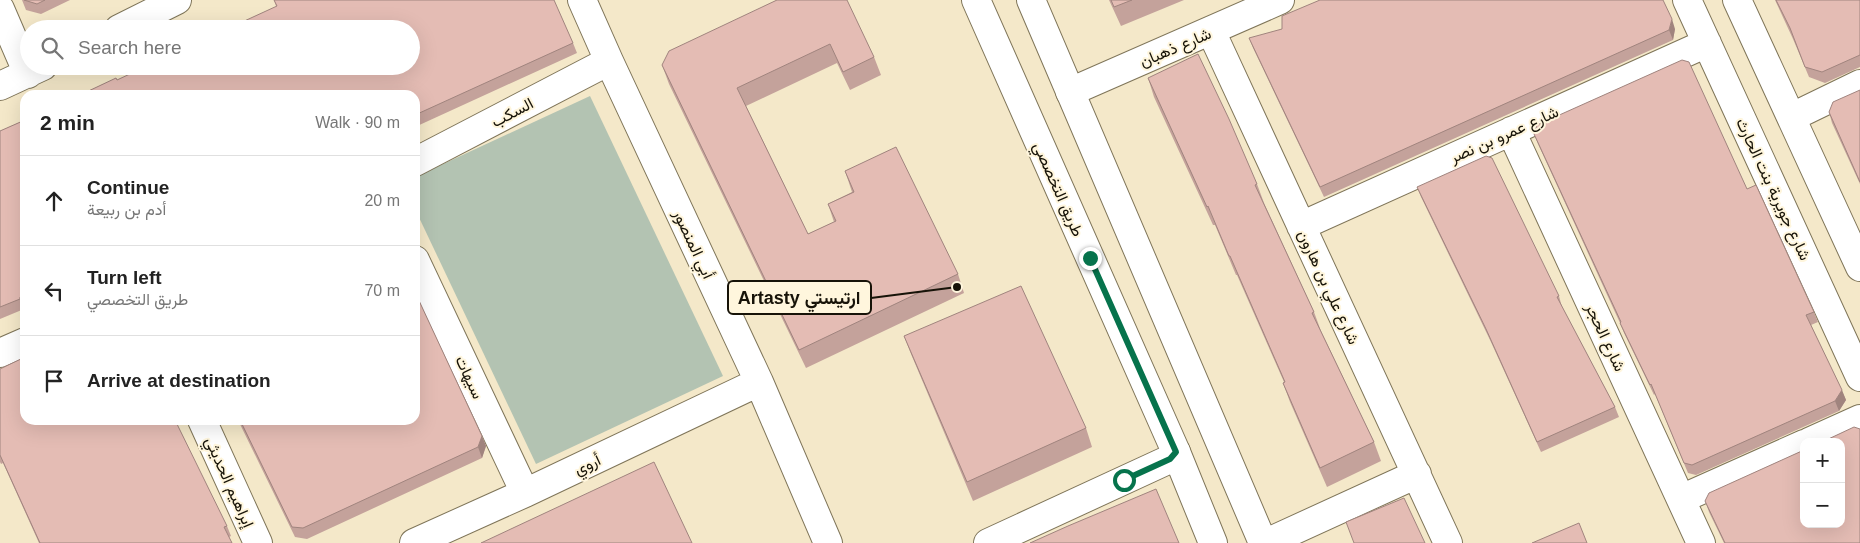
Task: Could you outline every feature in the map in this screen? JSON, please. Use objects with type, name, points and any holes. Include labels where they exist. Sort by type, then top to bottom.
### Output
[{"type":"street","points":[[137,20],[177,0]]},
{"type":"street","name":"أبي المنصور","points":[[582,0],[608,61],[759,382],[828,543]]},
{"type":"street","points":[[1031,0],[1265,543],[1417,474]]},
{"type":"street","name":"شارع ذهبان","points":[[1070,92],[1280,0]]},
{"type":"street","name":"شارع جويرية بنت الحارث","points":[[1687,0],[1860,377]]},
{"type":"street","points":[[1737,0],[1860,267]]},
{"type":"street","name":"طريق التخصصي","points":[[977,5],[1176,452],[1213,543]]},
{"type":"street","points":[[0,9],[20,44]]},
{"type":"street","name":"شارع علي بن هارون","points":[[1211,31],[1448,543]]},
{"type":"street","name":"شارع عمرو بن نصر","points":[[1301,226],[1707,43]]},
{"type":"street","name":"السكب","points":[[420,159],[608,61]]},
{"type":"street","points":[[0,86],[24,75]]},
{"type":"street","points":[[1792,117],[1860,84]]},
{"type":"street","name":"شارع الحجر","points":[[1511,131],[1701,543]]},
{"type":"street","name":"سيهات","points":[[420,271],[525,493]]},
{"type":"street","points":[[0,353],[20,344]]},
{"type":"street","name":"أروي","points":[[414,543],[525,493],[759,382]]},
{"type":"street","points":[[1818,438],[1860,419]]},
{"type":"street","name":"إبراهيم الحديثي","points":[[204,425],[258,543]]},
{"type":"street","points":[[1682,499],[1800,446]]},
{"type":"street","points":[[988,543],[1170,459],[1176,452]]},
{"type":"green space","points":[[590,96],[723,376],[536,464],[420,220],[420,175]]},
{"type":"building","points":[[24,0],[45,0],[37,4]]},
{"type":"building","points":[[274,0],[554,0],[573,43],[420,113],[420,90],[91,90],[116,78],[117,80],[128,75],[420,75],[420,20],[247,20],[277,6]]},
{"type":"building","points":[[777,0],[847,0],[874,57],[843,72],[830,44],[737,88],[808,234],[836,221],[828,204],[854,192],[845,171],[896,147],[958,274],[799,350],[662,65],[669,51]]},
{"type":"building","points":[[1111,0],[1132,0],[1114,7]]},
{"type":"building","points":[[1320,0],[1663,0],[1672,19],[1669,30],[1320,187],[1249,38],[1282,29],[1282,16]]},
{"type":"building","points":[[1776,0],[1860,0],[1860,55],[1822,72],[1805,67],[1790,28]]},
{"type":"building","points":[[1198,54],[1229,119],[1257,184],[1255,185],[1314,312],[1312,313],[1374,442],[1320,468],[1283,383],[1285,382],[1208,206],[1148,78]]},
{"type":"building","points":[[1682,60],[1689,62],[1747,189],[1756,185],[1814,312],[1806,315],[1842,390],[1835,401],[1692,465],[1684,463],[1651,384],[1620,323],[1534,134],[1537,125]]},
{"type":"building","points":[[1860,90],[1860,182],[1829,112],[1833,102]]},
{"type":"building","points":[[20,122],[20,299],[0,307],[0,131]]},
{"type":"building","points":[[1486,156],[1492,158],[1559,296],[1557,297],[1615,407],[1537,442],[1486,329],[1417,187]]},
{"type":"building","points":[[1021,286],[1086,428],[967,482],[904,336]]},
{"type":"building","points":[[420,303],[482,436],[478,447],[303,528],[292,527],[242,425],[420,425]]},
{"type":"building","points":[[20,359],[20,425],[177,425],[227,526],[224,527],[232,543],[40,543],[0,455],[0,369]]},
{"type":"building","points":[[1854,427],[1860,429],[1860,543],[1725,543],[1705,501],[1709,493],[1800,452],[1800,528],[1845,528],[1845,438],[1831,438]]},
{"type":"building","points":[[654,462],[692,543],[481,543]]},
{"type":"building","points":[[1156,489],[1179,543],[1030,543],[1068,526]]},
{"type":"building","points":[[1404,498],[1425,543],[1354,543],[1346,522]]},
{"type":"building","points":[[1579,523],[1587,543],[1532,543]]},
{"type":"place","name":"Artasty ارتيستي","points":[[957,287]]},
{"type":"route","points":[[1090,258],[1176,452],[1170,459],[1124,480]]}]
